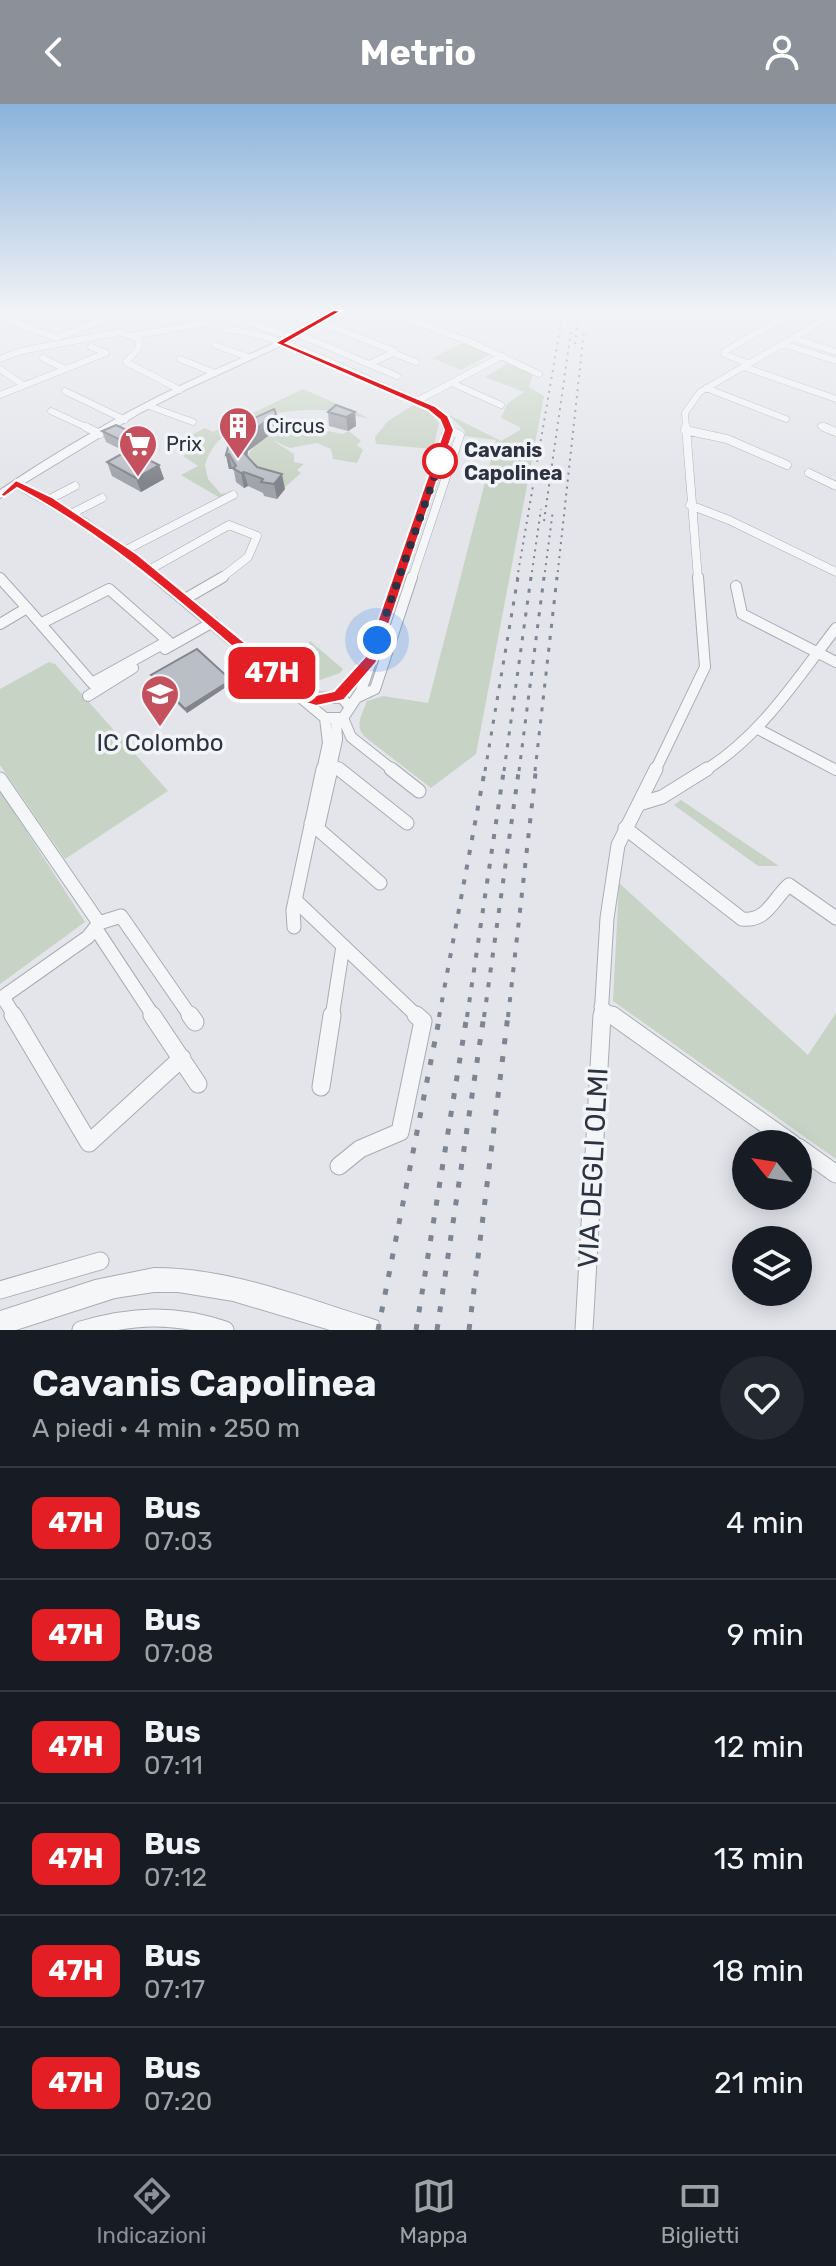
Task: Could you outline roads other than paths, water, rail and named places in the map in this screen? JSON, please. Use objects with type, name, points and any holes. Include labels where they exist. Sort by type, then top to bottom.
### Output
[{"type":"street","points":[[138,368],[180,390]]},
{"type":"street","points":[[203,368],[215,373]]},
{"type":"street","points":[[0,495],[149,406],[225,368]]},
{"type":"street","points":[[337,710],[375,689],[458,441],[448,433],[440,414],[339,368]]},
{"type":"street","points":[[379,368],[397,376]]},
{"type":"street","points":[[417,401],[483,368]]},
{"type":"street","points":[[524,368],[539,374]]},
{"type":"street","points":[[742,368],[700,392],[685,413],[685,430],[727,439],[787,465]]},
{"type":"street","points":[[752,368],[836,399]]},
{"type":"street","points":[[0,369],[23,385]]},
{"type":"street","points":[[0,395],[65,369]]},
{"type":"street","points":[[454,384],[483,397]]},
{"type":"street","points":[[706,388],[786,419]]},
{"type":"street","points":[[65,391],[125,420]]},
{"type":"street","points":[[149,406],[193,422]]},
{"type":"street","points":[[51,411],[100,434]]},
{"type":"street","points":[[821,426],[836,432]]},
{"type":"street","name":"VIA DEGLI OLMI","points":[[584,1330],[601,1007],[613,861],[625,828],[705,667],[685,430]]},
{"type":"street","points":[[339,1166],[360,1149],[400,1132],[423,1021],[298,903],[337,710],[371,659],[448,433]]},
{"type":"street","points":[[809,473],[836,486]]},
{"type":"street","points":[[16,484],[71,514],[124,551],[299,695],[337,710],[351,737],[419,791]]},
{"type":"street","points":[[48,500],[75,486]]},
{"type":"street","points":[[124,551],[233,495]]},
{"type":"street","points":[[71,514],[102,498]]},
{"type":"street","points":[[690,505],[729,520],[836,572]]},
{"type":"street","points":[[149,570],[229,525],[257,536],[243,563],[185,599]]},
{"type":"street","points":[[0,578],[92,683],[168,641],[109,589],[42,623]]},
{"type":"street","points":[[736,586],[742,614],[836,662]]},
{"type":"street","points":[[0,624],[27,608]]},
{"type":"street","points":[[88,696],[213,622]]},
{"type":"street","points":[[639,804],[662,797],[721,760],[758,729],[836,628]]},
{"type":"street","points":[[337,710],[346,699],[339,696],[371,659]]},
{"type":"street","points":[[758,729],[836,770]]},
{"type":"street","points":[[329,761],[407,823]]},
{"type":"street","points":[[0,779],[198,1084]]},
{"type":"street","points":[[314,826],[380,883]]},
{"type":"street","points":[[625,828],[742,919],[750,921],[760,918],[789,885],[836,918]]},
{"type":"street","points":[[183,1060],[89,1143],[2,998],[98,926],[121,916],[195,1022]]},
{"type":"street","points":[[321,1087],[343,946]]},
{"type":"street","points":[[601,1007],[774,1130]]},
{"type":"street","points":[[812,1157],[836,1174]]},
{"type":"street","points":[[0,1290],[100,1261]]},
{"type":"street","points":[[0,1323],[138,1282],[181,1280],[210,1283],[369,1330]]},
{"type":"street","points":[[81,1330],[157,1315],[181,1316],[225,1330]]},
{"type":"railway","points":[[517,579],[553,368]]},
{"type":"railway","points":[[544,521],[566,368]]},
{"type":"railway","points":[[557,579],[580,368]]},
{"type":"railway","points":[[531,579],[541,509]]},
{"type":"railway","points":[[544,579],[553,510]]},
{"type":"railway","points":[[485,771],[518,577]]},
{"type":"railway","points":[[504,771],[531,577]]},
{"type":"railway","points":[[519,771],[544,577]]},
{"type":"railway","points":[[535,771],[557,577]]},
{"type":"railway","points":[[439,1017],[485,769]]},
{"type":"railway","points":[[467,1017],[504,769]]},
{"type":"railway","points":[[484,1017],[519,769]]},
{"type":"railway","points":[[508,1017],[536,769]]},
{"type":"railway","points":[[378,1330],[440,1015]]},
{"type":"railway","points":[[416,1330],[467,1015]]},
{"type":"railway","points":[[437,1330],[484,1015]]},
{"type":"railway","points":[[469,1330],[508,1015]]},
{"type":"place","name":"Circus","points":[[238,460]]},
{"type":"place","name":"Cavanis Capolinea","points":[[440,461]]},
{"type":"place","name":"Prix","points":[[138,478]]},
{"type":"place","name":"IC Colombo","points":[[160,728]]}]
